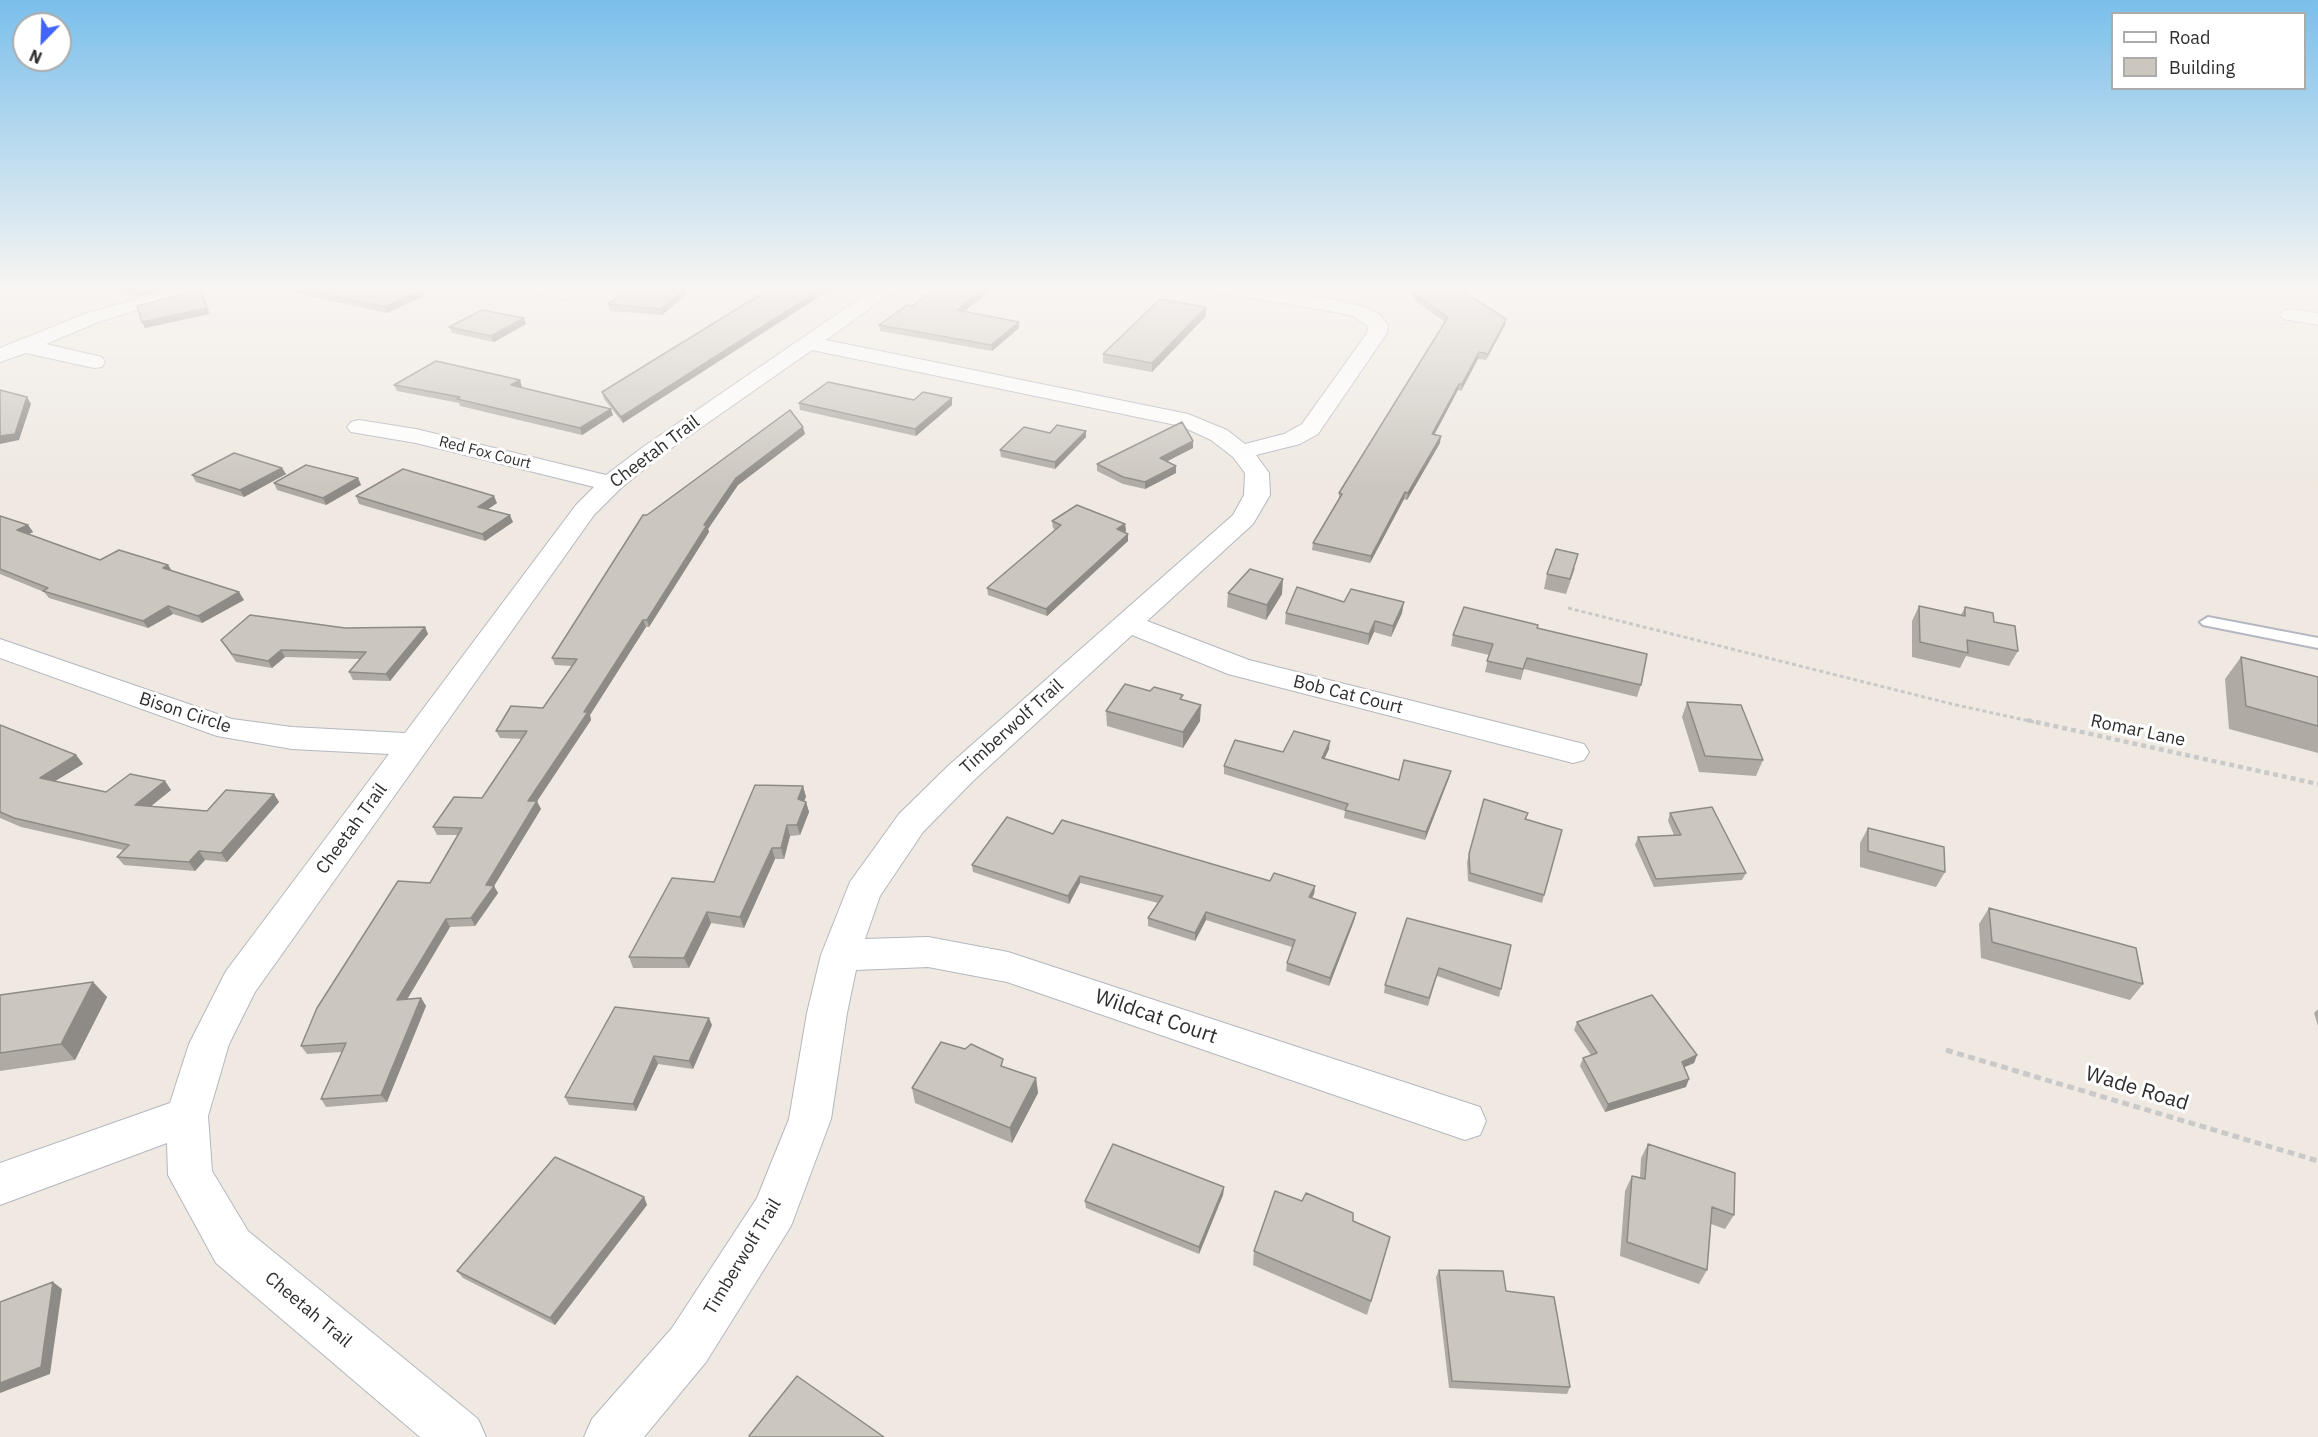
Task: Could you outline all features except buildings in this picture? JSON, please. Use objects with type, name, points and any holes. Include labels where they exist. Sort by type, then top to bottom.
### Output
[{"type":"street","points":[[55,353],[94,362]]},
{"type":"street","name":"Cheetah Trail","points":[[460,1437],[232,1246],[190,1175],[187,1116],[209,1044],[240,982],[585,510],[610,484],[651,452],[794,353]]},
{"type":"street","name":"Timberwolf Trail","points":[[610,1437],[689,1345],[775,1211],[810,1119],[827,1013],[840,956],[863,892],[911,823],[961,773],[1244,519],[1257,495],[1257,473],[1241,452],[1219,435],[1188,421],[859,353]]},
{"type":"street","points":[[1241,452],[1292,440],[1310,429],[1363,353]]},
{"type":"street","name":"Red Fox Court","points":[[358,428],[416,436],[610,484]]},
{"type":"street","name":"Bob Cat Court","points":[[1126,623],[1239,667],[1574,752]]},
{"type":"street","name":"Bison Circle","points":[[0,648],[228,729],[292,738],[414,744]]},
{"type":"street","name":"Wildcat Court","points":[[840,956],[927,952],[1008,967],[1465,1121]]},
{"type":"street","points":[[0,1184],[187,1116]]},
{"type":"lane","points":[[2208,622],[2318,643]]},
{"type":"path","name":"Romar Lane","points":[[1568,608],[1952,704],[2318,784]]},
{"type":"path","name":"Wade Road","points":[[1946,1050],[2318,1161]]}]
